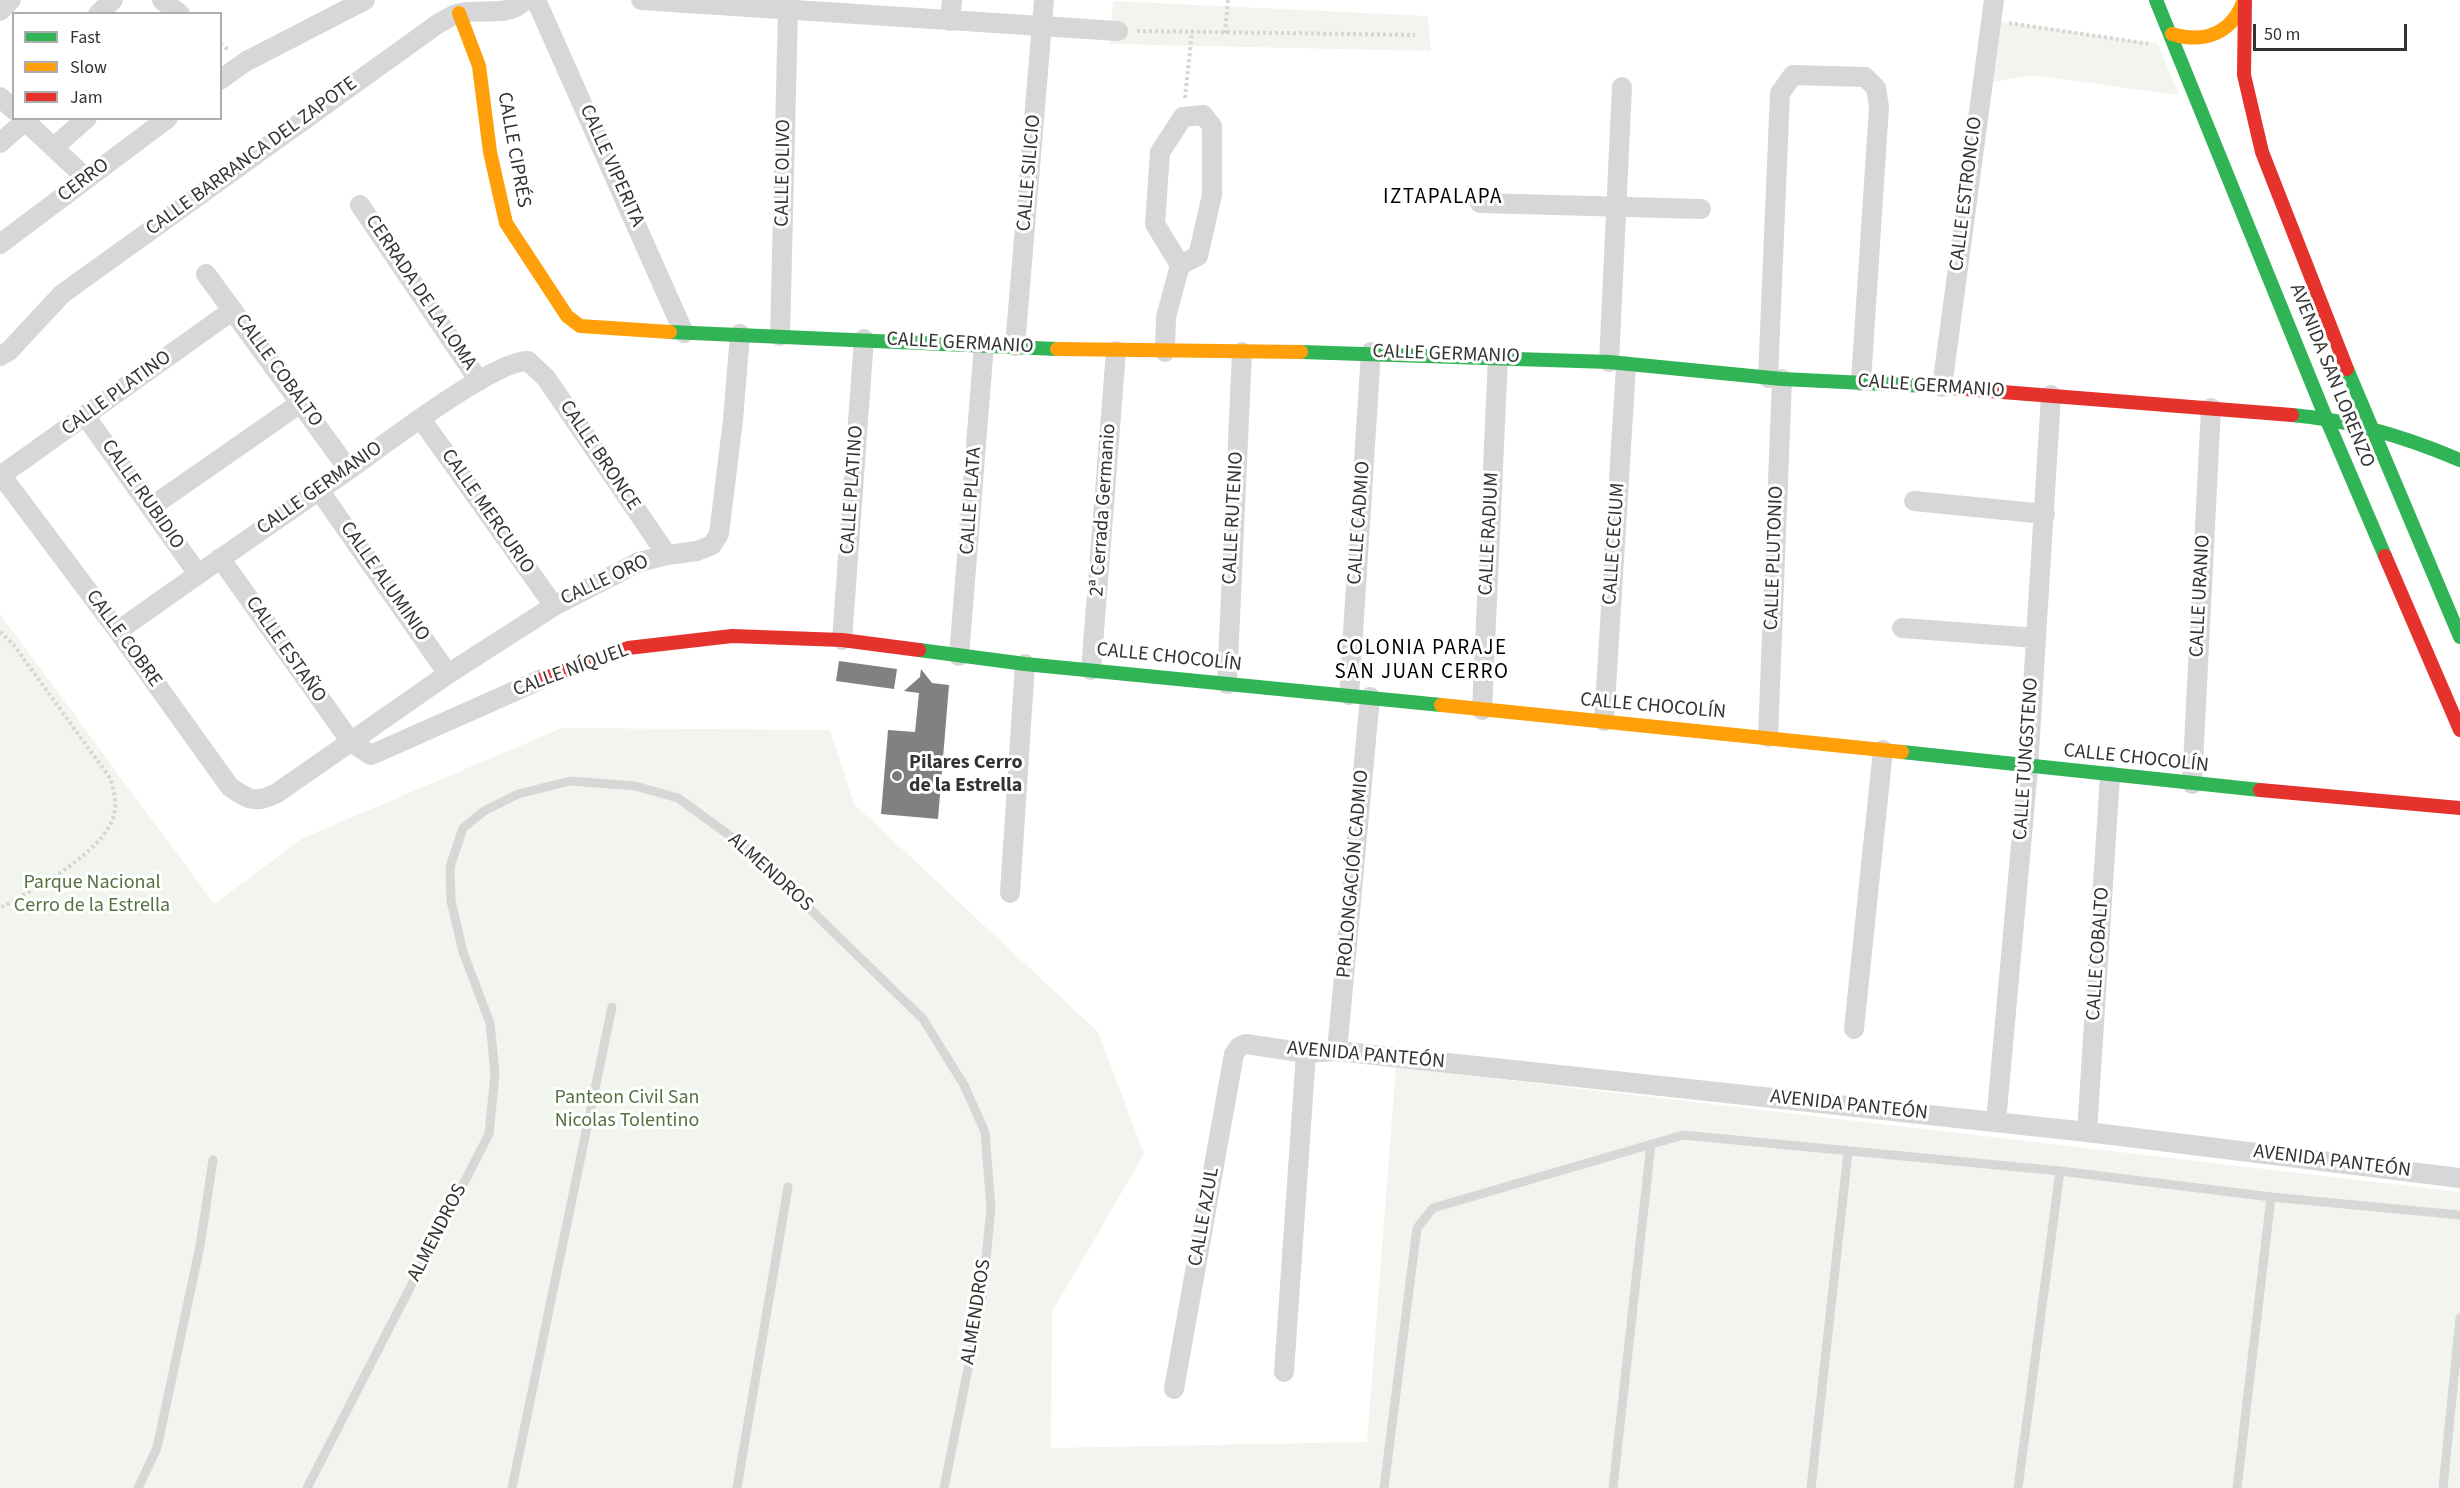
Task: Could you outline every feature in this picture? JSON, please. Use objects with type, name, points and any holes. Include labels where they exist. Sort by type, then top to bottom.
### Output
[{"type":"street","points":[[0,10],[11,0]]},
{"type":"street","points":[[101,12],[113,0]]},
{"type":"street","points":[[162,0],[177,12]]},
{"type":"street","points":[[222,79],[246,62],[365,0]]},
{"type":"street","name":"CALLE BARRANCA DEL ZAPOTE","points":[[0,356],[9,351],[62,294],[429,30],[459,13],[507,12],[520,6],[525,0]]},
{"type":"street","name":"CALLE VIPERITA","points":[[536,0],[684,333]]},
{"type":"street","points":[[641,0],[734,3],[788,10],[1118,31]]},
{"type":"street","points":[[950,21],[952,0]]},
{"type":"street","name":"CALLE SILICIO","points":[[1015,346],[1044,0]]},
{"type":"street","name":"CALLE ESTRONCIO","points":[[1942,387],[1994,0]]},
{"type":"street","name":"AVENIDA SAN LORENZO","points":[[2156,0],[2172,34],[2326,418],[2456,712],[2460,730]]},
{"type":"street","points":[[2172,34],[2194,40],[2217,34],[2233,22],[2245,0]]},
{"type":"street","name":"AVENIDA SAN LORENZO","points":[[2245,0],[2244,75],[2262,152],[2369,426],[2460,638]]},
{"type":"street","name":"CALLE OLIVO","points":[[780,336],[788,10]]},
{"type":"street","name":"CALLE CIPRÉS","points":[[459,13],[479,66],[490,152],[506,223],[567,316]]},
{"type":"street","name":"CALLE PLUTONIO","points":[[1768,737],[1780,93],[1793,75],[1865,77],[1876,88],[1879,106],[1861,381]]},
{"type":"street","name":"CALLE CECIUM","points":[[1604,722],[1617,364],[1616,206],[1622,87]]},
{"type":"street","points":[[0,143],[12,110]]},
{"type":"street","points":[[1165,352],[1166,317],[1180,265],[1155,224],[1160,152],[1183,117],[1203,115],[1212,126],[1212,195],[1198,256],[1180,265]]},
{"type":"street","points":[[26,120],[86,178]]},
{"type":"street","points":[[54,147],[85,120]]},
{"type":"street","name":"CERRO","points":[[0,244],[165,120]]},
{"type":"street","points":[[1480,202],[1701,209]]},
{"type":"street","name":"CERRADA DE LA LOMA","points":[[360,205],[479,381]]},
{"type":"street","name":"CALLE COBALTO","points":[[206,274],[302,402],[349,470]]},
{"type":"street","name":"CALLE PLATINO","points":[[1,476],[233,310]]},
{"type":"street","name":"CALLE GERMANIO","points":[[567,316],[580,326],[684,333],[1116,351],[1371,352],[1498,357],[1617,364],[1775,378],[1861,381],[2051,395],[2326,418],[2369,426],[2421,443],[2460,460]]},
{"type":"street","name":"CALLE ORO","points":[[448,675],[554,606],[639,562],[697,551],[712,545],[719,534],[734,420],[740,334]]},
{"type":"street","name":"CALLE PLATINO","points":[[842,640],[864,339]]},
{"type":"street","name":"CALLE PLATA","points":[[960,656],[984,345]]},
{"type":"street","name":"2ª Cerrada Germanio","points":[[1091,670],[1116,351]]},
{"type":"street","name":"CALLE RUTENIO","points":[[1227,684],[1242,352]]},
{"type":"street","name":"CALLE CADMIO","points":[[1349,695],[1371,352]]},
{"type":"street","name":"CALLE RADIUM","points":[[1482,710],[1498,357]]},
{"type":"street","name":"CALLE GERMANIO","points":[[118,631],[421,419],[479,381],[510,364],[528,361]]},
{"type":"street","name":"CALLE BRONCE","points":[[528,361],[546,378],[667,555]]},
{"type":"street","name":"CALLE TUNGSTENO","points":[[1996,1122],[2028,768],[2051,395]]},
{"type":"street","points":[[151,507],[302,402]]},
{"type":"street","name":"CALLE URANIO","points":[[2192,784],[2211,408]]},
{"type":"street","name":"CALLE RUBIDIO","points":[[86,417],[198,574]]},
{"type":"street","name":"CALLE MERCURIO","points":[[421,419],[554,606]]},
{"type":"street","name":"CALLE COBRE","points":[[1,476],[118,631],[230,787],[248,799],[262,800],[277,793],[351,742]]},
{"type":"street","name":"CALLE ALUMINIO","points":[[319,490],[448,675]]},
{"type":"street","points":[[1914,501],[2045,514]]},
{"type":"street","name":"CALLE ESTAÑO","points":[[220,558],[351,742]]},
{"type":"street","points":[[1902,628],[2036,638]]},
{"type":"street","name":"CALLE NÍQUEL","points":[[351,742],[371,755],[542,679],[628,648],[732,636],[842,640]]},
{"type":"street","name":"CALLE CHOCOLÍN","points":[[842,640],[1025,664],[1768,737],[2028,768],[2460,808]]},
{"type":"street","points":[[1010,893],[1025,664]]},
{"type":"street","points":[[351,742],[448,675]]},
{"type":"street","name":"PROLONGACIÓN CADMIO","points":[[1337,1051],[1370,697]]},
{"type":"street","points":[[1854,1029],[1883,750]]},
{"type":"street","name":"CALLE COBALTO","points":[[2087,1132],[2110,776]]},
{"type":"street","name":"AVENIDA PANTEÓN","points":[[1239,1047],[1246,1044],[1306,1053],[1337,1051],[2087,1132],[2460,1178]]},
{"type":"street","name":"CALLE AZUL","points":[[1174,1389],[1234,1054],[1239,1047]]},
{"type":"street","points":[[1284,1372],[1306,1053]]},
{"type":"lane","name":"ALMENDROS","points":[[307,1488],[489,1134],[495,1074],[490,1023],[463,952],[451,901],[450,867],[463,828],[484,811],[518,794],[570,781],[635,786],[678,798],[747,848],[923,1019],[964,1085],[985,1132],[992,1208],[982,1299],[944,1488]]},
{"type":"lane","points":[[512,1488],[612,1007]]},
{"type":"lane","points":[[1384,1488],[1417,1228],[1432,1208],[1683,1135],[2060,1171],[2271,1197],[2460,1215]]},
{"type":"lane","points":[[1613,1488],[1651,1144]]},
{"type":"lane","points":[[1811,1488],[1848,1152]]},
{"type":"lane","points":[[138,1488],[158,1448],[200,1246],[213,1160]]},
{"type":"lane","points":[[2018,1488],[2060,1171]]},
{"type":"lane","points":[[737,1488],[788,1187]]},
{"type":"lane","points":[[2237,1488],[2271,1197]]},
{"type":"lane","points":[[2443,1488],[2460,1318]]},
{"type":"path","points":[[1225,33],[1228,0]]},
{"type":"path","points":[[1991,20],[2151,44]]},
{"type":"path","points":[[1118,31],[1415,35]]},
{"type":"path","points":[[1183,117],[1192,32]]},
{"type":"path","points":[[0,632],[13,644],[110,778],[116,794],[112,821],[102,837],[70,865],[0,908]]},
{"type":"green space","points":[[1113,1],[1428,16],[1431,51],[1109,44]]},
{"type":"green space","points":[[1991,20],[2158,44],[2179,95],[2031,75],[1982,84]]},
{"type":"green space","name":"Panteon Civil San Nicolas Tolentino","points":[[0,614],[214,904],[303,838],[562,728],[830,730],[854,804],[1098,1032],[1144,1154],[1052,1312],[1051,1448],[1367,1442],[1396,1067],[2460,1192],[2460,1488],[0,1488]]},
{"type":"building","points":[[839,661],[897,669],[894,689],[836,681]]},
{"type":"building","points":[[921,669],[932,683],[949,685],[938,819],[881,814],[888,730],[915,732],[919,693],[904,691],[920,677]]},
{"type":"traffic: fast","points":[[2156,0],[2326,418],[2385,556]]},
{"type":"traffic: fast","points":[[670,332],[1057,349]]},
{"type":"traffic: fast","points":[[1301,352],[1609,362],[1782,379],[1927,386]]},
{"type":"traffic: fast","points":[[2347,369],[2460,637]]},
{"type":"traffic: fast","points":[[2292,415],[2357,425],[2419,444],[2460,460]]},
{"type":"traffic: fast","points":[[919,650],[1025,664],[1441,705]]},
{"type":"traffic: fast","points":[[1902,752],[2260,790]]},
{"type":"traffic: slow","points":[[2172,34],[2195,38],[2216,33],[2232,21],[2244,0]]},
{"type":"traffic: slow","points":[[459,13],[479,66],[490,152],[506,223],[567,316],[580,326],[670,332]]},
{"type":"traffic: slow","points":[[1057,349],[1301,352]]},
{"type":"traffic: slow","points":[[1441,705],[1902,752]]},
{"type":"traffic: jam","points":[[2245,0],[2244,75],[2262,152],[2347,369]]},
{"type":"traffic: jam","points":[[1927,386],[2292,415]]},
{"type":"traffic: jam","points":[[2385,556],[2460,730]]},
{"type":"traffic: jam","points":[[542,679],[628,648],[732,636],[842,640],[919,650]]},
{"type":"traffic: jam","points":[[2260,790],[2460,808]]},
{"type":"place","name":"Pilares Cerro de la Estrella","points":[[897,776]]},
{"type":"district","name":"IZTAPALAPA","points":[[1443,198]]},
{"type":"district","name":"COLONIA PARAJE SAN JUAN CERRO","points":[[1422,661]]},
{"type":"park label","name":"Parque Nacional Cerro de la Estrella","points":[[92,896]]}]
